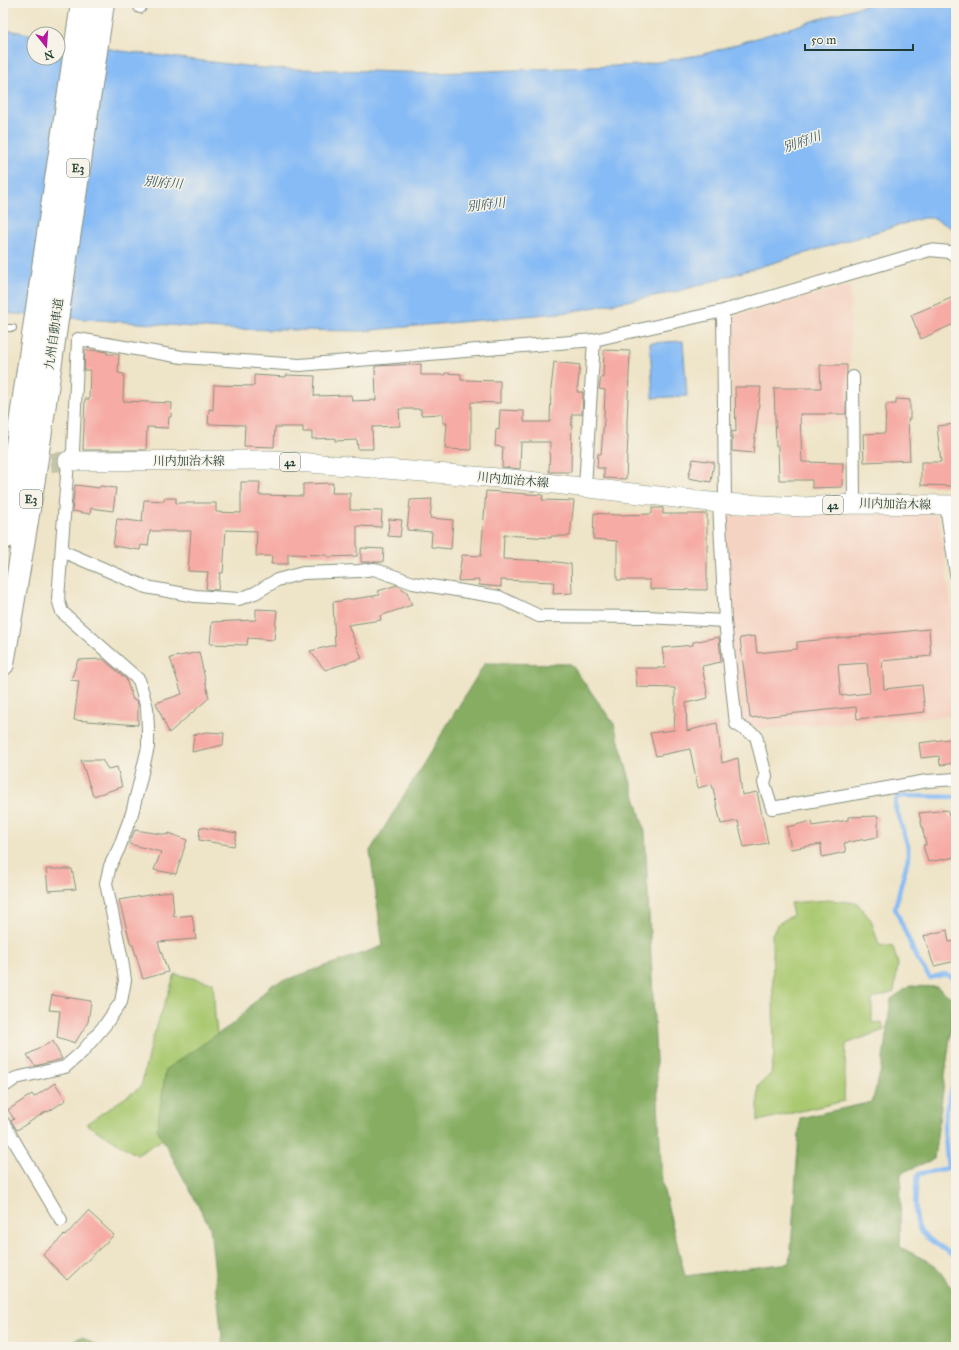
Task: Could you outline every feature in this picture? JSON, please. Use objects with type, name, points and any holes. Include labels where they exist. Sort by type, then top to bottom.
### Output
[{"type":"highway","name":"九州自動車道","points":[[3,539],[13,478],[23,329],[82,3]]},
{"type":"highway","name":"九州自動車道","points":[[3,664],[34,479],[103,3]]},
{"type":"main road","name":"川内加治木線","points":[[68,461],[272,460],[511,479],[722,504],[803,507],[854,504],[951,505]]},
{"type":"street","points":[[3,1087],[16,1078],[65,1067],[82,1052],[105,1026],[121,1002],[125,980],[106,883],[110,866],[132,812],[148,747],[147,708],[139,680],[62,612],[58,599],[68,461],[73,451],[78,338],[182,357],[300,365],[594,340],[723,311],[930,250],[950,252],[956,256]]},
{"type":"street","points":[[723,311],[722,504],[724,621],[736,724],[756,736],[766,776],[764,783],[772,808],[926,781],[956,779]]},
{"type":"street","points":[[585,487],[594,340]]},
{"type":"street","points":[[852,377],[854,504]]},
{"type":"street","points":[[951,505],[956,574]]},
{"type":"street","points":[[62,551],[146,587],[195,596],[239,599],[256,593],[277,580],[303,574],[359,571],[374,568],[413,583],[498,597],[539,616],[646,617],[724,621]]},
{"type":"street","points":[[3,1122],[61,1220]]},
{"type":"lane","points":[[3,328],[23,329]]},
{"type":"shaded area","points":[[850,286],[850,420],[743,424],[733,419],[729,317]]},
{"type":"shaded area","points":[[723,515],[938,515],[956,636],[956,716],[759,729],[744,724],[737,716]]},
{"type":"green space","points":[[485,663],[571,664],[614,724],[645,832],[662,1183],[685,1276],[790,1263],[800,1118],[872,1102],[882,1066],[891,999],[910,986],[937,987],[955,1000],[934,1159],[901,1173],[900,1247],[935,1265],[956,1294],[956,1347],[223,1347],[210,1227],[157,1129],[166,1069],[234,1023],[271,985],[383,946],[370,851]]},
{"type":"green space","points":[[829,900],[857,903],[871,920],[879,945],[893,947],[898,964],[894,992],[872,999],[872,1023],[882,1022],[884,1030],[846,1044],[844,1101],[758,1121],[758,1086],[771,1074],[774,1053],[772,934],[778,924],[793,915],[790,903]]},
{"type":"green space","points":[[175,974],[213,983],[221,1069],[209,1111],[137,1155],[86,1124],[141,1087],[150,1046]]},
{"type":"green space","points":[[82,1337],[99,1347],[54,1347]]},
{"type":"water","name":"別府川","points":[[872,3],[956,3],[956,230],[932,218],[923,218],[679,291],[570,312],[361,331],[221,329],[3,313],[3,29],[26,33],[26,66],[66,66],[66,41],[121,51],[262,68],[438,73],[640,65],[704,54]]},
{"type":"water","points":[[683,341],[687,396],[653,398],[650,343]]},
{"type":"building","points":[[956,296],[956,323],[921,339],[911,315]]},
{"type":"building","points":[[85,350],[102,351],[107,352],[107,354],[119,354],[118,373],[124,374],[123,401],[172,403],[171,417],[169,417],[168,428],[147,427],[146,450],[83,450],[85,399],[89,399],[90,370],[84,370]]},
{"type":"building","points":[[604,350],[630,351],[626,479],[604,478],[604,468],[597,468],[598,454],[601,454],[604,420],[605,390],[599,389],[601,377],[603,378]]},
{"type":"building","points":[[554,362],[580,365],[577,392],[583,392],[582,414],[572,414],[571,472],[549,472],[550,442],[521,442],[520,469],[502,467],[503,447],[495,446],[496,429],[499,430],[500,410],[524,411],[524,422],[550,422]]},
{"type":"building","points":[[421,364],[421,375],[445,375],[445,373],[461,374],[461,380],[500,381],[500,403],[471,402],[471,450],[445,449],[447,423],[443,423],[443,414],[421,415],[421,409],[399,409],[400,426],[372,427],[373,449],[358,449],[357,440],[335,441],[335,438],[312,439],[312,432],[303,432],[303,427],[275,427],[274,447],[244,446],[245,425],[208,424],[209,409],[213,410],[214,385],[254,386],[254,375],[286,377],[286,375],[315,376],[314,396],[351,395],[352,401],[376,400],[375,366]]},
{"type":"building","points":[[820,365],[847,365],[846,414],[800,414],[802,462],[843,463],[842,487],[812,488],[812,480],[779,480],[778,446],[776,447],[774,388],[821,388]]},
{"type":"building","points":[[735,387],[761,387],[753,453],[732,451],[732,431],[736,432]]},
{"type":"building","points":[[896,399],[910,400],[910,419],[908,419],[910,460],[864,462],[863,434],[885,433],[886,404],[896,404]]},
{"type":"building","points":[[956,424],[956,486],[921,485],[921,462],[941,462],[937,426]]},
{"type":"building","points":[[693,459],[714,462],[711,482],[688,478]]},
{"type":"building","points":[[241,482],[260,482],[259,495],[303,496],[303,484],[333,483],[332,493],[350,493],[350,510],[382,511],[381,527],[357,526],[357,556],[328,557],[327,555],[288,554],[288,564],[271,564],[272,556],[256,556],[257,531],[226,530],[223,573],[220,573],[218,590],[206,589],[208,572],[188,571],[191,531],[150,531],[148,546],[141,545],[140,550],[113,546],[117,519],[142,522],[144,500],[164,501],[164,498],[176,498],[176,503],[216,503],[216,512],[241,513]]},
{"type":"building","points":[[75,485],[99,488],[100,486],[116,488],[113,511],[91,508],[90,514],[72,511]]},
{"type":"building","points":[[486,491],[543,495],[542,500],[574,501],[570,536],[551,536],[551,538],[504,535],[503,559],[550,561],[571,564],[572,593],[553,594],[554,582],[501,580],[501,587],[479,585],[479,580],[458,581],[462,555],[481,556]]},
{"type":"building","points":[[432,499],[430,518],[453,520],[451,549],[431,547],[432,532],[407,530],[410,500]]},
{"type":"building","points":[[652,508],[663,508],[663,514],[707,514],[707,590],[650,589],[650,580],[617,580],[617,541],[593,539],[594,513],[617,515],[652,514]]},
{"type":"building","points":[[389,519],[402,520],[400,537],[388,536]]},
{"type":"building","points":[[361,548],[384,549],[383,562],[361,562]]},
{"type":"building","points":[[397,585],[407,592],[412,605],[380,616],[381,620],[348,625],[362,658],[325,670],[310,651],[335,645],[333,602],[380,595],[378,591]]},
{"type":"building","points":[[256,609],[277,610],[274,640],[248,638],[247,645],[210,644],[212,622],[256,620]]},
{"type":"building","points":[[929,629],[931,656],[882,661],[884,689],[922,685],[925,712],[857,719],[856,707],[750,718],[740,638],[755,636],[757,653],[797,649],[797,642]],"holes":[[[867,663],[870,693],[841,696],[838,665]]]},
{"type":"building","points":[[719,637],[721,662],[702,666],[708,698],[686,703],[687,731],[717,723],[722,763],[738,758],[742,795],[757,792],[768,843],[744,847],[738,821],[721,824],[712,784],[698,788],[690,749],[656,756],[650,733],[674,730],[675,688],[637,687],[635,668],[665,668],[662,648],[693,645],[693,642]]},
{"type":"building","points":[[199,652],[209,698],[169,733],[156,703],[182,694],[170,658]]},
{"type":"building","points":[[103,659],[126,679],[133,700],[137,700],[138,725],[74,720],[79,681],[71,680],[78,660]]},
{"type":"building","points":[[206,732],[224,733],[223,745],[192,752],[194,735]]},
{"type":"building","points":[[956,738],[956,763],[940,765],[939,756],[921,758],[919,743]]},
{"type":"building","points":[[81,760],[102,760],[108,769],[117,767],[122,787],[93,796]]},
{"type":"building","points":[[947,810],[950,817],[956,817],[956,857],[928,862],[923,845],[926,845],[919,813]]},
{"type":"building","points":[[878,816],[878,837],[844,843],[846,852],[822,857],[821,844],[791,849],[787,827],[812,821],[813,826],[848,820],[848,817]]},
{"type":"building","points":[[200,827],[237,833],[234,846],[199,840]]},
{"type":"building","points":[[135,830],[168,835],[169,833],[187,840],[176,874],[154,870],[161,852],[129,844]]},
{"type":"building","points":[[46,869],[72,869],[76,889],[48,891]]},
{"type":"building","points":[[172,891],[174,917],[192,915],[196,939],[158,942],[168,972],[143,979],[133,945],[131,945],[119,900]]},
{"type":"building","points":[[947,930],[949,942],[956,941],[956,961],[934,966],[924,936]]},
{"type":"building","points":[[52,995],[91,1001],[88,1022],[75,1043],[57,1037],[60,1011],[49,1010]]},
{"type":"building","points":[[53,1041],[62,1059],[35,1066],[27,1055]]},
{"type":"building","points":[[55,1083],[66,1100],[17,1130],[11,1121],[14,1119],[8,1110],[32,1094],[34,1097]]},
{"type":"building","points":[[88,1211],[114,1235],[67,1280],[43,1255],[64,1235],[65,1236]]},
{"type":"waterway","points":[[956,797],[897,797],[895,806],[908,846],[908,858],[895,908],[917,959],[930,978],[945,974],[956,979]]},
{"type":"waterway","points":[[956,1076],[947,1106],[944,1126],[948,1168],[918,1174],[915,1204],[918,1226],[921,1232],[956,1257]]},
{"type":"tunnel","points":[[22,465],[68,461]]}]
